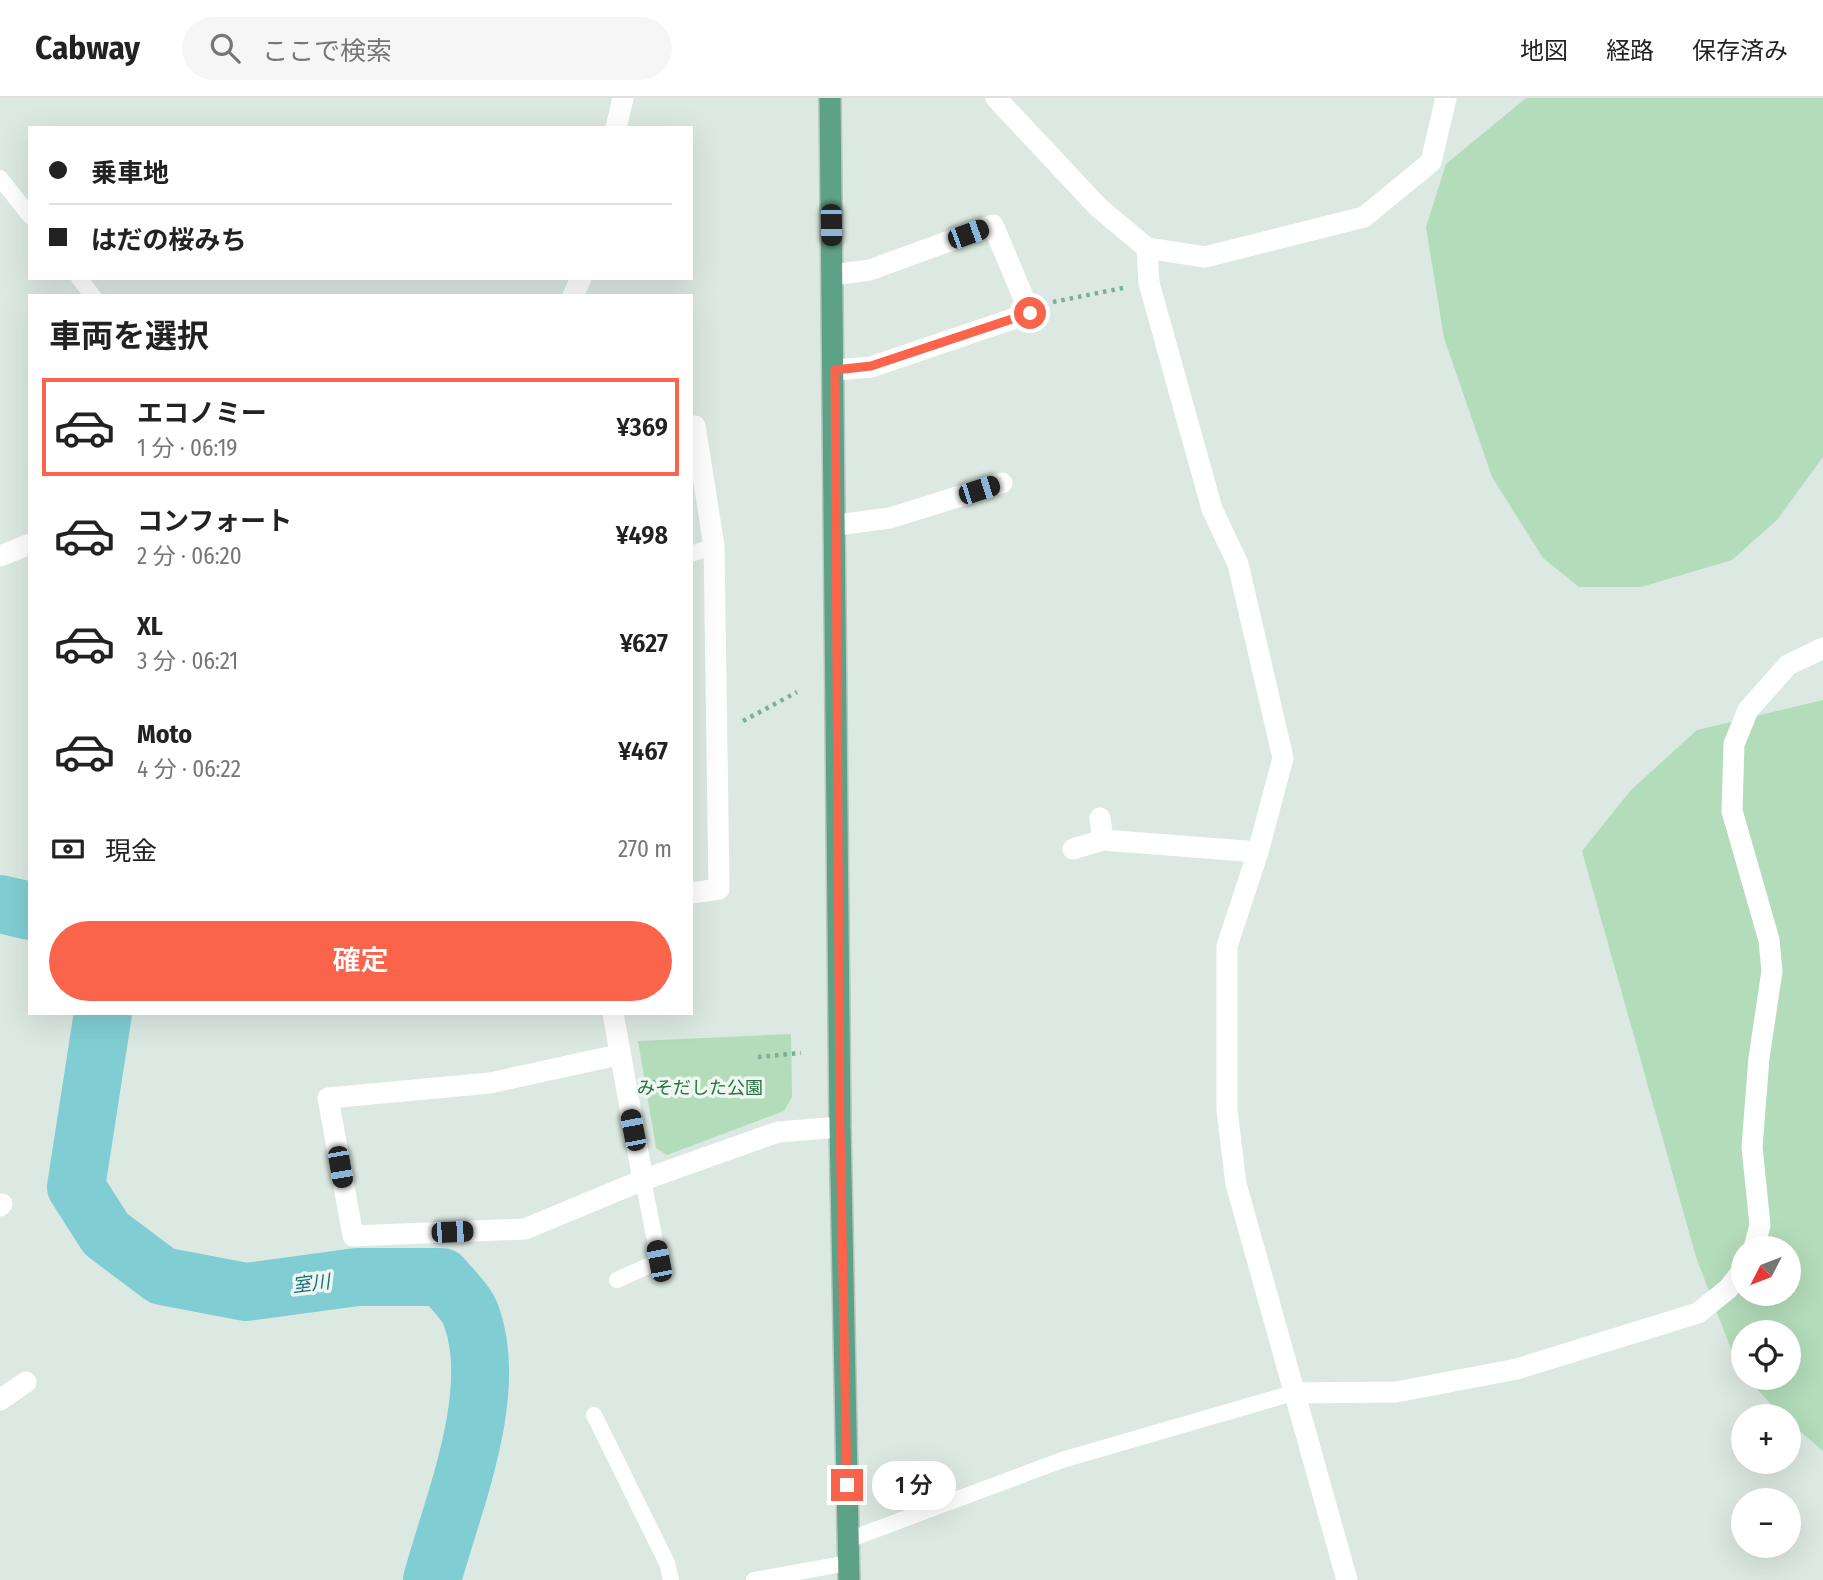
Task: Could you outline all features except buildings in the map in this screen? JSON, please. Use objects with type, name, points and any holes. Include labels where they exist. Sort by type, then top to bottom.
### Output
[{"type":"main road","points":[[830,98],[835,370],[840,1127],[848,1572]]},
{"type":"street","points":[[616,126],[623,98]]},
{"type":"street","points":[[996,98],[1098,207],[1147,248],[1205,257],[1364,216],[1431,162],[1446,98]]},
{"type":"street","points":[[832,275],[870,270],[993,225],[1030,313],[871,366],[835,370]]},
{"type":"street","points":[[1147,248],[1149,283],[1212,509],[1238,564],[1283,758],[1258,852],[1227,946],[1227,1111],[1236,1184],[1347,1580]]},
{"type":"street","points":[[693,893],[719,888],[714,546],[695,426]]},
{"type":"street","points":[[835,525],[890,519],[1002,483]]},
{"type":"street","points":[[0,556],[28,545]]},
{"type":"street","points":[[1757,1236],[1760,1225],[1752,1147],[1759,1058],[1772,971],[1769,940],[1732,811],[1734,744],[1748,710],[1788,666],[1823,648]]},
{"type":"street","points":[[1100,818],[1103,840]]},
{"type":"street","points":[[1073,849],[1103,840],[1258,852]]},
{"type":"street","points":[[612,1015],[643,1180]]},
{"type":"street","points":[[618,1055],[490,1083],[328,1098],[352,1236],[526,1229],[643,1180],[778,1132],[840,1127]]},
{"type":"street","points":[[1293,1392],[1396,1392],[1517,1369],[1698,1313],[1731,1285]]},
{"type":"street","points":[[0,1400],[26,1382]]},
{"type":"lane","points":[[0,178],[28,213]]},
{"type":"lane","points":[[81,280],[91,294]]},
{"type":"lane","points":[[693,553],[714,546]]},
{"type":"lane","points":[[617,1280],[659,1261],[643,1180]]},
{"type":"lane","points":[[848,1540],[1062,1460],[1293,1392]]},
{"type":"lane","points":[[594,1415],[667,1563],[671,1580]]},
{"type":"lane","points":[[754,1580],[848,1572]]},
{"type":"path","points":[[1063,300],[1107,291]]},
{"type":"path","points":[[717,733],[797,692]]},
{"type":"path","points":[[758,1058],[801,1053]]},
{"type":"green space","points":[[1526,98],[1823,98],[1823,457],[1777,520],[1732,560],[1641,587],[1579,587],[1543,558],[1492,477],[1444,338],[1426,227],[1446,164]]},
{"type":"green space","points":[[1823,700],[1823,1451],[1801,1432],[1801,1404],[1771,1404],[1758,1390],[1801,1390],[1801,1320],[1731,1320],[1731,1350],[1696,1257],[1582,851],[1631,790],[1697,730]]},
{"type":"green space","name":"みそだした公園","points":[[791,1034],[792,1097],[784,1111],[667,1155],[656,1148],[638,1041]]},
{"type":"waterway","name":"室川","points":[[0,904],[28,911]]},
{"type":"waterway","name":"室川","points":[[103,1015],[76,1187],[106,1234],[162,1276],[246,1292],[357,1277],[442,1277],[469,1310],[479,1346],[477,1413],[461,1483],[432,1580]]},
{"type":"route","points":[[847,1485],[840,1127],[835,370],[871,366],[1030,313]]}]
